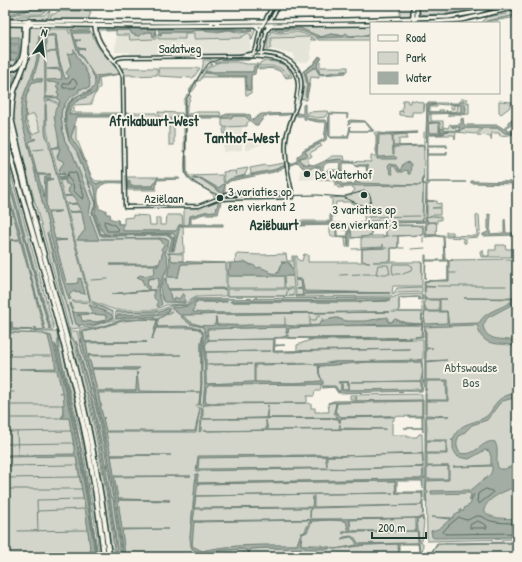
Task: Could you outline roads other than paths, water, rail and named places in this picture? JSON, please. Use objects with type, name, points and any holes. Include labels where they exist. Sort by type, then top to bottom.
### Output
[{"type":"highway","points":[[5,69],[14,68],[22,59],[28,23]]},
{"type":"highway","points":[[28,23],[26,60],[14,91],[11,110],[12,125],[30,195],[32,213]]},
{"type":"highway","points":[[5,113],[73,361],[85,411],[99,480],[109,557]]},
{"type":"highway","points":[[5,136],[78,402],[94,481],[104,557]]},
{"type":"highway","points":[[5,146],[18,183]]},
{"type":"main road","points":[[413,5],[415,18]]},
{"type":"main road","points":[[415,18],[417,5]]},
{"type":"main road","points":[[5,22],[262,25],[275,21],[458,16],[498,5]]},
{"type":"main road","points":[[432,22],[461,20],[517,7]]},
{"type":"main road","points":[[273,16],[275,21]]},
{"type":"main road","points":[[95,23],[264,21],[270,23],[370,24]]},
{"type":"main road","points":[[266,31],[270,23]]},
{"type":"main road","points":[[255,25],[260,30]]},
{"type":"street","points":[[254,53],[260,30],[273,5]]},
{"type":"street","points":[[270,23],[279,5]]},
{"type":"street","points":[[95,23],[95,36],[99,43],[115,60]]},
{"type":"street","points":[[261,57],[266,31]]},
{"type":"street","points":[[256,49],[257,53],[261,57]]},
{"type":"street","points":[[225,199],[226,194],[292,193],[286,166],[286,140],[301,90],[301,83],[298,73],[284,57],[277,54],[266,53],[262,50]]},
{"type":"street","name":"Sadatweg","points":[[240,56],[254,53],[266,53]]},
{"type":"street","name":"Sadatweg","points":[[115,60],[120,57],[240,56],[271,57],[280,59],[293,71],[296,78],[298,86],[294,111]]},
{"type":"street","name":"Aziëlaan","points":[[115,60],[123,77],[125,116],[125,207],[198,206],[220,199],[293,197],[292,193]]},
{"type":"water","points":[[275,28],[300,28],[321,37],[331,34],[342,36],[346,33],[350,36],[370,33],[370,36],[318,38],[300,31],[277,31]]},
{"type":"water","points":[[71,29],[74,31],[89,31],[90,33],[73,34],[75,40],[81,40],[76,41],[78,48],[85,49],[78,50],[88,67],[77,50]]},
{"type":"water","points":[[106,29],[156,29],[155,36],[153,37],[152,32],[147,32],[138,36],[132,34],[130,30],[106,31]]},
{"type":"water","points":[[158,29],[252,30],[244,32],[228,30],[197,30],[190,32],[161,32],[160,36]]},
{"type":"water","points":[[43,34],[40,36],[39,58],[33,79],[42,79],[42,81],[32,82],[26,97],[25,114],[27,115],[25,116],[25,123],[33,139],[36,139],[29,142],[37,174],[51,175],[38,175],[44,197],[45,177],[51,177],[46,179],[53,179],[46,181],[46,204],[47,211],[61,211],[48,213],[55,239],[67,240],[55,241],[65,279],[67,284],[72,284],[78,283],[78,278],[81,279],[85,294],[80,293],[80,291],[75,293],[74,291],[69,295],[71,299],[69,300],[59,268],[21,117],[23,96],[36,62],[39,35]]},
{"type":"water","points":[[57,35],[59,59],[65,79],[69,76],[66,73],[71,66],[68,54],[74,53],[74,49],[89,78],[89,88],[79,89],[79,92],[69,99],[62,109],[61,117],[65,140],[72,152],[91,203],[89,213],[99,240],[77,240],[85,230],[82,212],[69,212],[81,211],[77,204],[67,204],[77,203],[77,200],[74,196],[64,196],[72,195],[68,192],[70,186],[65,182],[66,180],[60,180],[67,178],[59,178],[67,176],[58,174],[65,174],[59,170],[64,162],[57,158],[60,148],[52,148],[59,146],[55,124],[55,110],[60,102],[58,98],[46,97],[58,97],[59,94],[57,92],[59,89],[56,86],[60,83],[48,82],[47,80],[62,79],[61,70],[47,69],[60,68],[57,52],[47,52],[57,51],[55,36],[47,36]]},
{"type":"water","points":[[5,37],[19,37],[19,53],[16,60],[5,60],[5,54],[17,53],[5,52],[5,45],[17,44],[5,43]]},
{"type":"water","points":[[319,57],[321,58],[317,65],[320,73],[315,67],[306,73],[309,87],[306,97],[307,84],[304,71],[314,64]]},
{"type":"water","points":[[254,66],[258,66],[258,68],[256,68],[255,74],[251,75],[250,90],[247,90],[246,76],[218,76],[215,74],[205,73],[253,72]]},
{"type":"water","points":[[346,71],[346,73],[321,75],[320,74]]},
{"type":"water","points":[[92,73],[94,76],[120,74],[98,78],[96,92],[74,103],[69,110],[69,115],[126,115],[131,116],[134,119],[170,119],[173,116],[221,116],[221,118],[174,118],[171,120],[132,120],[130,117],[77,117],[71,137],[80,151],[93,182],[97,184],[105,181],[123,181],[123,183],[104,184],[99,188],[99,209],[106,210],[106,214],[110,214],[111,219],[118,220],[118,224],[123,224],[123,231],[176,231],[179,225],[189,225],[190,216],[216,211],[221,192],[201,179],[193,178],[202,179],[218,188],[224,184],[225,185],[218,214],[204,214],[191,218],[191,224],[223,224],[223,226],[180,226],[173,251],[175,236],[173,233],[112,234],[169,234],[174,238],[171,251],[169,250],[172,238],[168,235],[103,236],[100,235],[92,212],[96,203],[77,152],[69,141],[65,125],[69,140],[66,113],[70,103],[92,91],[80,95],[93,88],[95,83]],"holes":[[[88,180],[95,188],[97,203],[95,213],[102,231],[105,234],[110,235],[101,234],[93,212],[96,203]]]},
{"type":"water","points":[[79,95],[72,100],[65,111],[67,105],[72,99]]},
{"type":"water","points":[[464,101],[466,109],[465,114],[428,115],[428,122],[440,123],[440,128],[445,129],[440,129],[440,131],[445,131],[444,134],[428,135],[428,145],[447,145],[447,148],[446,146],[428,146],[427,154],[446,154],[447,151],[447,155],[427,155],[427,182],[431,182],[427,186],[426,219],[427,222],[435,222],[427,223],[426,234],[444,235],[445,260],[453,260],[449,261],[449,281],[425,281],[448,280],[448,261],[426,261],[425,279],[425,255],[426,260],[444,260],[443,237],[425,237],[425,222],[343,225],[344,228],[349,229],[349,246],[348,237],[336,237],[336,228],[339,228],[337,229],[337,236],[348,236],[347,230],[342,230],[341,225],[298,225],[298,223],[330,223],[330,215],[335,214],[336,216],[332,216],[332,223],[352,224],[364,221],[422,221],[422,218],[423,221],[425,221],[426,185],[422,184],[423,176],[423,184],[426,184],[427,104],[436,104],[429,106],[428,112],[461,112],[461,105],[449,104],[458,104]],"holes":[[[429,123],[439,123],[439,132],[443,133],[429,133]]]},
{"type":"water","points":[[305,104],[307,118],[325,120],[328,123],[326,140],[305,151],[308,156],[299,158],[303,164],[316,165],[325,161],[342,159],[344,162],[353,162],[354,163],[343,163],[343,177],[340,181],[342,184],[355,184],[355,179],[357,177],[368,177],[358,179],[357,183],[421,185],[340,186],[337,182],[341,175],[340,162],[327,163],[323,170],[323,175],[325,175],[327,170],[340,171],[328,171],[325,176],[321,175],[320,167],[314,167],[308,170],[302,167],[298,162],[274,172],[225,183],[230,179],[274,170],[297,161],[297,157],[303,150],[324,139],[326,124],[324,122],[304,119],[304,116],[297,116],[296,114],[264,116],[258,125],[255,125],[245,116],[222,118],[222,116],[227,114],[249,114],[253,120],[261,114],[298,113],[302,114],[303,105]]},
{"type":"water","points":[[329,113],[348,114],[347,118],[347,114],[330,114],[330,137],[348,137],[350,126],[351,131],[348,138],[330,138],[328,135]]},
{"type":"water","points":[[517,113],[517,117],[506,130],[517,131],[517,133],[505,133],[499,128],[463,128],[461,131],[457,131],[460,127],[452,127],[452,125],[461,124],[461,119],[463,118],[464,125],[498,125],[504,129],[508,122]]},
{"type":"water","points":[[348,121],[365,121],[374,131],[372,131],[365,122],[351,122],[349,125]]},
{"type":"water","points":[[417,133],[393,135],[393,146],[424,145],[394,147],[394,154],[393,154],[392,135],[379,135],[378,157],[394,156],[397,158],[377,159],[377,134]]},
{"type":"water","points":[[406,162],[410,163],[411,165],[410,174],[408,174],[408,171],[405,170],[398,172],[393,166],[391,168],[393,174],[391,174],[388,166],[389,164],[396,165],[400,171],[403,164]]},
{"type":"water","points":[[354,163],[356,165],[368,166],[367,175],[366,166],[356,166]]},
{"type":"water","points":[[5,167],[50,329],[12,195],[6,184],[9,183],[5,172]]},
{"type":"water","points":[[157,178],[180,179],[157,180],[156,188],[128,188],[128,181],[130,181],[130,186],[153,186]]},
{"type":"water","points":[[471,181],[517,182],[517,184],[471,183]]},
{"type":"water","points":[[5,187],[13,208],[45,329],[20,240],[5,241],[20,239]]},
{"type":"water","points":[[488,214],[491,215],[490,234],[504,233],[505,219],[506,233],[517,233],[517,235],[483,236],[483,234],[488,232]]},
{"type":"water","points":[[48,233],[72,325],[60,286]]},
{"type":"water","points":[[159,238],[169,240],[165,253],[168,267],[158,291],[162,304],[159,307],[157,306],[158,302],[154,298],[154,290],[111,294],[149,290],[144,286],[142,279],[137,277],[140,275],[153,275],[155,271],[154,268],[159,265],[110,265],[159,264],[163,252],[161,249],[164,245],[161,240],[100,239]],"holes":[[[148,279],[159,279],[157,288],[155,290],[150,290],[147,284]]]},
{"type":"water","points":[[169,253],[172,261],[225,263],[181,264],[178,277],[167,277],[170,265]]},
{"type":"water","points":[[246,262],[274,274],[278,273],[282,263],[285,263],[281,262],[289,262],[293,270],[293,276],[229,276],[228,270],[230,268],[230,263]]},
{"type":"water","points":[[165,278],[168,289],[226,289],[169,290],[171,299],[174,300],[175,297],[179,299],[183,293],[185,296],[185,302],[165,302],[160,290]]},
{"type":"water","points":[[295,279],[302,279],[304,291],[306,292],[390,293],[305,294],[304,296],[296,296],[303,295],[302,289],[297,289],[302,288],[301,281]]},
{"type":"water","points":[[517,295],[517,302],[487,318],[483,326],[488,335],[492,337],[517,341],[517,348],[485,340],[480,334],[477,325],[449,326],[449,324],[479,323],[490,312],[514,299],[464,298],[514,298]]},
{"type":"water","points":[[424,296],[426,299],[440,299],[440,311],[447,311],[449,326],[424,327],[424,318],[426,324],[447,323],[447,312],[425,312],[424,316],[424,302],[426,311],[439,311],[439,300],[424,300]]},
{"type":"water","points":[[390,300],[358,302],[230,302],[231,301]]},
{"type":"water","points":[[195,301],[227,301],[218,302],[216,304],[215,302],[196,302],[193,312],[205,313],[390,312],[180,315],[171,308],[187,306]]},
{"type":"water","points":[[89,305],[111,314],[113,318],[93,325],[84,326],[82,324],[79,327],[79,325],[76,324],[73,312],[90,314],[93,311]],"holes":[[[77,315],[106,315],[106,320],[97,322],[82,321],[81,316]]]},
{"type":"water","points":[[170,309],[162,315],[152,317],[128,317],[116,319],[117,315],[156,314]]},
{"type":"water","points":[[422,315],[423,337],[415,337],[421,336],[422,325],[406,324],[289,328],[288,333],[286,333],[287,328],[285,327],[207,329],[209,340],[205,346],[206,364],[252,364],[206,365],[207,384],[254,382],[254,364],[306,363],[313,364],[255,365],[255,382],[294,383],[323,381],[323,384],[210,385],[206,388],[206,403],[306,403],[203,405],[205,384],[204,346],[206,335],[203,327],[190,324],[181,317],[183,316],[194,323],[206,326],[215,325],[216,317],[217,325],[286,325],[295,327],[319,325],[321,321],[336,318],[347,321],[366,321],[388,317],[388,322],[392,322],[395,319],[405,323],[422,324]]},
{"type":"water","points":[[147,319],[158,319],[157,327],[195,327],[200,329],[203,332],[203,335],[199,329],[156,328],[152,339],[157,320]]},
{"type":"water","points":[[121,320],[136,320],[123,321],[96,329],[82,332],[86,342],[88,355],[181,355],[88,356],[92,368],[140,368],[136,370],[92,369],[97,391],[136,391],[137,372],[139,391],[199,392],[98,393],[100,404],[102,405],[100,406],[103,417],[105,418],[103,418],[106,431],[195,431],[200,408],[196,432],[106,432],[111,455],[171,455],[111,456],[114,476],[191,476],[114,477],[118,499],[170,500],[118,500],[122,529],[168,529],[122,530],[125,556],[186,554],[123,557],[114,488],[103,428],[80,332],[102,327]]},
{"type":"water","points":[[11,322],[12,329],[33,330],[35,327],[37,330],[45,329],[44,330],[5,331],[5,329],[10,328]]},
{"type":"water","points":[[426,329],[426,348],[433,348],[426,349],[426,361],[447,360],[426,362],[426,380],[448,380],[448,401],[426,401],[426,413],[425,393],[426,400],[447,400],[446,381],[427,381],[425,391]]},
{"type":"water","points":[[43,334],[51,336],[65,391],[82,473],[95,557],[91,557],[86,513],[76,456],[5,457],[5,455],[75,454],[74,444],[72,444],[74,443],[72,432],[70,431],[69,418],[60,418],[63,417],[63,407],[61,405],[64,405],[63,393],[60,393],[62,392],[57,370],[19,369],[56,368],[48,336]]},
{"type":"water","points":[[288,335],[288,338],[275,338],[275,345],[285,345],[275,346],[274,351],[410,349],[273,352],[274,338],[285,337]]},
{"type":"water","points":[[203,336],[201,367],[201,342]]},
{"type":"water","points":[[76,341],[84,367],[97,421],[111,503],[118,557],[101,449],[89,390]]},
{"type":"water","points":[[55,344],[61,359],[80,443],[88,488],[97,557],[79,443]]},
{"type":"water","points":[[422,360],[424,381],[422,391],[338,393],[334,387],[322,388],[324,386],[335,386],[339,392],[342,384],[342,390],[348,390],[348,382],[349,390],[421,389],[421,382],[419,381],[422,375],[422,364],[421,362],[369,362],[319,366],[319,373],[322,380],[319,374],[318,365],[314,365],[334,362]]},
{"type":"water","points":[[201,367],[202,383],[200,405],[198,405],[201,385]]},
{"type":"water","points":[[517,393],[517,397],[503,401],[499,404],[487,420],[472,425],[459,436],[457,445],[460,453],[466,454],[475,451],[487,443],[495,442],[499,469],[505,469],[517,464],[517,471],[515,475],[517,476],[517,486],[493,498],[486,505],[484,510],[493,517],[517,519],[517,537],[432,537],[431,531],[440,528],[451,519],[431,517],[453,518],[455,514],[460,513],[460,509],[463,512],[465,507],[470,505],[474,494],[471,501],[469,500],[471,495],[470,493],[431,494],[431,491],[471,490],[488,477],[492,471],[492,466],[453,467],[491,465],[491,457],[489,451],[485,450],[469,459],[458,457],[453,450],[453,441],[451,440],[453,440],[459,429],[488,415],[501,398]]},
{"type":"water","points":[[423,400],[423,432],[422,417],[408,417],[422,416],[422,401],[337,403],[336,407],[336,403],[334,402],[328,403],[334,401]]},
{"type":"water","points":[[268,405],[268,418],[329,418],[204,419],[266,418]]},
{"type":"water","points":[[336,407],[335,411],[341,417],[391,416],[341,418],[339,422],[339,419],[329,418],[338,418],[334,411]]},
{"type":"water","points":[[202,408],[203,419],[201,431],[199,432]]},
{"type":"water","points":[[425,415],[449,416],[426,418],[426,440],[447,440],[447,454],[427,454],[427,466],[448,466],[449,466],[449,480],[427,481],[426,489],[428,493],[426,495],[427,502],[425,502]],"holes":[[[427,441],[446,441],[446,453],[426,453]],[[448,466],[448,479],[427,479],[427,467]]]},
{"type":"water","points":[[266,420],[268,430],[339,429],[340,424],[340,428],[386,429],[203,431],[266,430]]},
{"type":"water","points":[[423,453],[423,463],[422,454],[365,455]]},
{"type":"water","points":[[318,454],[338,456],[327,456],[327,466],[325,456],[199,458],[198,469],[339,468],[196,471],[198,456]]},
{"type":"water","points":[[399,467],[363,469],[339,468]]},
{"type":"water","points":[[196,474],[198,474],[198,483],[421,479],[423,476],[423,478],[425,478],[423,479],[423,489],[422,481],[397,481],[397,492],[423,491],[423,498],[422,493],[395,493],[395,481],[198,484],[194,508],[312,507],[313,496],[314,507],[421,505],[423,500],[423,506],[311,508],[310,518],[310,508],[195,509],[193,521],[414,518],[423,516],[423,521],[422,518],[417,519],[419,541],[417,531],[345,532],[344,534],[342,533],[344,531],[349,531],[346,521],[312,521],[307,532],[302,534],[300,542],[301,545],[330,547],[329,549],[251,549],[249,552],[250,557],[248,551],[243,549],[216,551],[203,554],[191,547],[190,537]],"holes":[[[416,518],[416,531],[351,531],[349,520]],[[311,520],[304,533],[301,533],[297,545],[238,546],[202,551],[192,546],[194,522]]]},
{"type":"water","points":[[351,536],[355,538],[359,544],[419,543],[420,556],[418,544],[399,545],[399,556],[410,557],[399,557],[398,544],[365,545],[335,549],[357,545],[351,537],[341,539]]},
{"type":"water","points":[[517,542],[439,544],[433,550],[434,557],[427,557],[432,556],[432,551],[437,543]]},
{"type":"waterway","points":[[68,30],[70,34]]},
{"type":"waterway","points":[[45,37],[45,99]]},
{"type":"waterway","points":[[424,110],[425,104]]},
{"type":"waterway","points":[[45,105],[45,132],[47,140]]},
{"type":"waterway","points":[[424,132],[424,150]]},
{"type":"waterway","points":[[343,136],[348,135]]},
{"type":"waterway","points":[[49,147],[90,301]]},
{"type":"waterway","points":[[33,150],[44,149]]},
{"type":"waterway","points":[[422,216],[423,194]]},
{"type":"waterway","points":[[368,217],[419,216]]},
{"type":"waterway","points":[[371,223],[371,236],[389,236]]},
{"type":"waterway","points":[[391,225],[415,225],[423,227],[423,235],[392,236]]},
{"type":"waterway","points":[[386,235],[386,226],[390,226]]},
{"type":"waterway","points":[[352,238],[371,236]]},
{"type":"waterway","points":[[390,248],[398,248],[398,236]]},
{"type":"waterway","points":[[423,237],[423,242]]},
{"type":"waterway","points":[[352,249],[387,248]]},
{"type":"waterway","points":[[399,248],[404,248]]},
{"type":"waterway","points":[[411,249],[425,248]]},
{"type":"waterway","points":[[362,249],[362,261]]},
{"type":"waterway","points":[[391,249],[391,261]]},
{"type":"waterway","points":[[422,262],[422,274]]},
{"type":"waterway","points":[[400,274],[393,274],[393,264],[409,264],[413,267],[411,271],[403,274]]},
{"type":"waterway","points":[[376,274],[378,265],[388,265],[390,274],[381,274]]},
{"type":"waterway","points":[[450,273],[456,273]]},
{"type":"waterway","points":[[340,275],[360,274]]},
{"type":"waterway","points":[[363,274],[379,274]]},
{"type":"waterway","points":[[91,280],[108,279]]},
{"type":"waterway","points":[[437,286],[462,286]]},
{"type":"waterway","points":[[463,286],[506,286]]},
{"type":"waterway","points":[[288,289],[286,296],[294,296]]},
{"type":"waterway","points":[[422,295],[422,305]]},
{"type":"waterway","points":[[227,296],[286,296]]},
{"type":"waterway","points":[[399,311],[399,298],[417,297]]},
{"type":"waterway","points":[[419,297],[419,300],[422,299]]},
{"type":"waterway","points":[[170,306],[186,305],[195,299],[390,298]]},
{"type":"waterway","points":[[93,304],[112,312]]},
{"type":"waterway","points":[[392,312],[422,312],[422,307]]},
{"type":"waterway","points":[[116,312],[158,311]]},
{"type":"waterway","points":[[310,326],[310,320],[316,320],[317,316],[320,315],[323,320]]},
{"type":"waterway","points":[[285,317],[285,325]]},
{"type":"waterway","points":[[5,332],[43,334]]},
{"type":"waterway","points":[[79,340],[99,421],[109,475],[120,557]]},
{"type":"waterway","points":[[5,356],[51,356]]},
{"type":"waterway","points":[[5,369],[16,369]]},
{"type":"waterway","points":[[5,392],[14,392]]},
{"type":"waterway","points":[[5,405],[60,405]]},
{"type":"waterway","points":[[5,418],[59,418]]},
{"type":"waterway","points":[[5,432],[70,431]]},
{"type":"waterway","points":[[17,432],[18,455]]},
{"type":"waterway","points":[[5,444],[71,443]]},
{"type":"waterway","points":[[5,466],[74,465]]},
{"type":"waterway","points":[[5,478],[79,477]]},
{"type":"waterway","points":[[7,489],[81,489]]},
{"type":"waterway","points":[[38,531],[37,500],[83,499]]},
{"type":"waterway","points":[[38,511],[84,509]]},
{"type":"waterway","points":[[18,531],[86,530]]},
{"type":"tram line","points":[[276,5],[263,28],[257,54],[250,59],[220,59],[209,63],[203,70],[186,100],[186,174],[192,181],[203,188],[224,197],[317,195],[343,197],[363,206],[368,205],[371,200],[370,195],[365,191],[345,196]]},
{"type":"place","name":"De Waterhof","points":[[307,174]]},
{"type":"place","name":"3 variaties op een vierkant 3","points":[[364,195]]},
{"type":"place","name":"3 variaties op een vierkant 2","points":[[220,198]]},
{"type":"district","name":"Afrikabuurt-West","points":[[154,120]]},
{"type":"district","name":"Tanthof-West","points":[[242,137]]},
{"type":"district","name":"Aziëbuurt","points":[[274,224]]},
{"type":"park label","name":"Abtswoudse Bos","points":[[471,374]]}]
